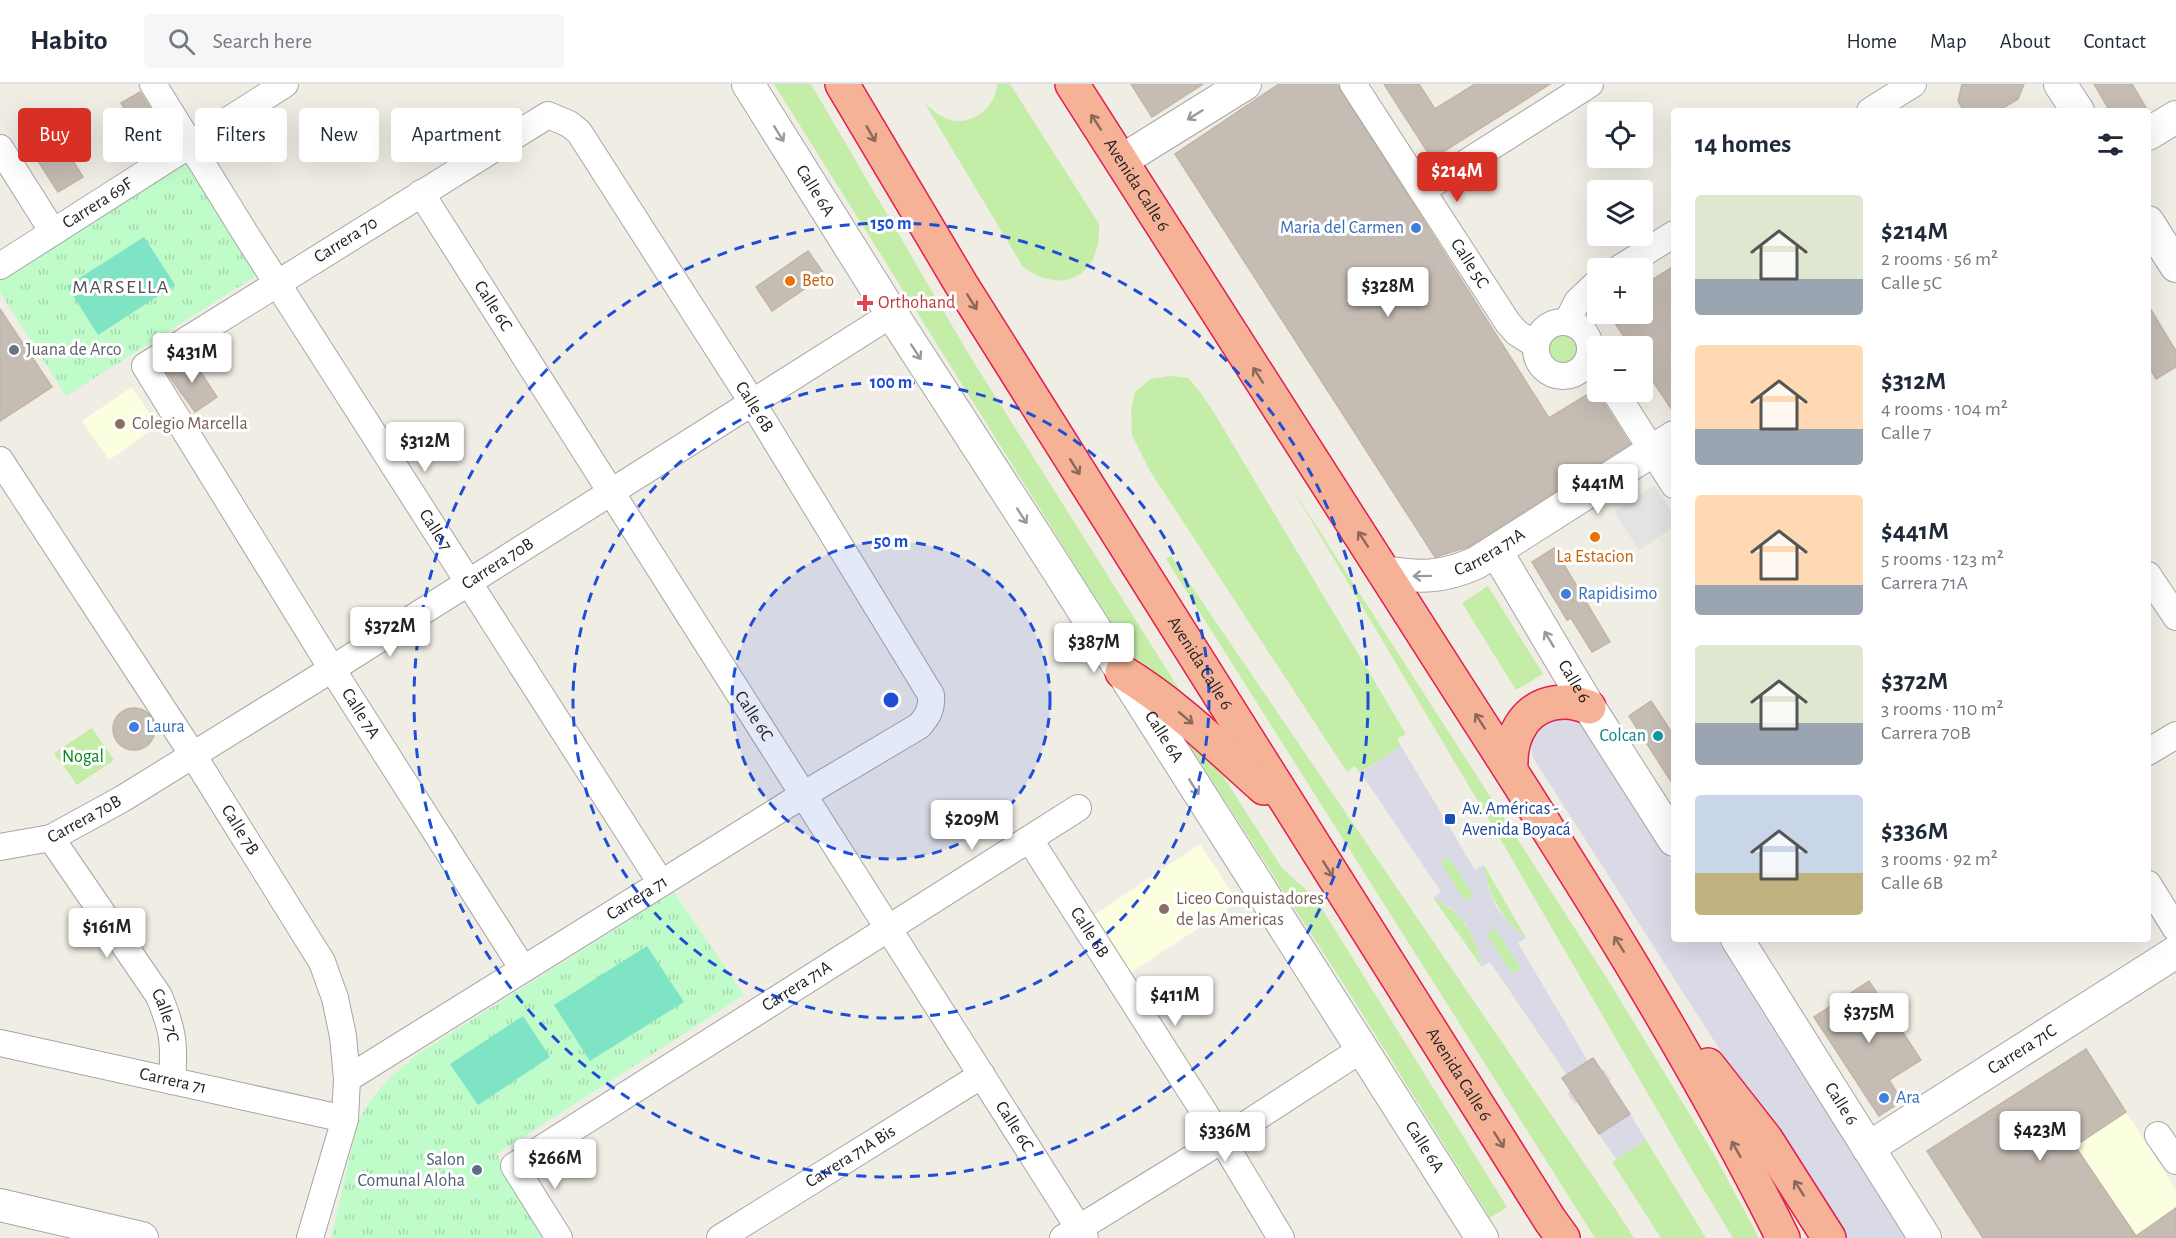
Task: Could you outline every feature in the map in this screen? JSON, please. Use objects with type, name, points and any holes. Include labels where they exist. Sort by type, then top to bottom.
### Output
[{"type":"highway","name":"Avenida Calle 6","points":[[842,84],[961,284],[1557,1232]]},
{"type":"highway","name":"Avenida Calle 6","points":[[1072,84],[1511,770],[1650,994],[1784,1238]]},
{"type":"highway","points":[[1122,672],[1145,686],[1200,730],[1297,819]]},
{"type":"highway","points":[[1511,770],[1512,744],[1524,720],[1539,709],[1554,703],[1569,702],[1589,707]]},
{"type":"highway","points":[[1650,994],[1766,1138],[1829,1238]]},
{"type":"street","name":"Calle 7","points":[[153,84],[278,284],[661,883]]},
{"type":"street","name":"Carrera 69F","points":[[0,266],[285,84]]},
{"type":"street","name":"Calle 6A","points":[[748,84],[892,314],[1482,1238]]},
{"type":"street","points":[[1121,161],[1245,84]]},
{"type":"street","name":"Calle 5C","points":[[1353,84],[1508,323],[1517,333],[1536,345]]},
{"type":"street","points":[[1423,190],[1590,84]]},
{"type":"street","points":[[1875,108],[1913,84]]},
{"type":"street","points":[[2060,84],[2076,108]]},
{"type":"street","name":"Carrera 70","points":[[145,366],[548,115]]},
{"type":"street","name":"Calle 6B","points":[[548,115],[569,124],[579,132],[752,402],[931,695],[932,706],[927,717]]},
{"type":"street","points":[[2151,133],[2176,117]]},
{"type":"street","points":[[0,148],[53,232]]},
{"type":"street","name":"Calle 6C","points":[[421,193],[982,1075],[1076,1235]]},
{"type":"street","points":[[2151,227],[2176,266]]},
{"type":"street","points":[[1636,258],[1671,236]]},
{"type":"street","points":[[1566,322],[1577,302],[1587,292]]},
{"type":"street","name":"Carrera 70B","points":[[0,847],[51,838],[123,799],[892,314]]},
{"type":"street","points":[[1587,336],[1575,324],[1558,322],[1543,330],[1536,345],[1539,362],[1552,373],[1560,375],[1587,367]]},
{"type":"street","name":"Calle 7A","points":[[145,366],[332,669],[523,969]]},
{"type":"street","points":[[1624,402],[1663,444],[1671,474]]},
{"type":"street","name":"Carrera 71A","points":[[1384,572],[1413,576],[1444,574],[1476,563],[1663,444]]},
{"type":"street","name":"Calle 7B","points":[[0,460],[193,755],[322,962],[335,998],[343,1036],[347,1079],[345,1119],[310,1238]]},
{"type":"street","name":"Calle 6","points":[[1496,551],[1589,707],[1671,835]]},
{"type":"street","points":[[2151,580],[2176,617]]},
{"type":"street","name":"Carrera 71","points":[[347,1079],[802,795],[919,726],[927,717]]},
{"type":"street","points":[[2151,750],[2176,735]]},
{"type":"street","name":"Carrera 71A","points":[[560,1238],[514,1166],[1078,808]]},
{"type":"street","name":"Calle 7C","points":[[51,838],[159,996],[171,1024],[174,1052],[172,1081]]},
{"type":"street","name":"Calle 6B","points":[[1030,840],[1222,1140],[1281,1238]]},
{"type":"street","points":[[2151,889],[2176,929]]},
{"type":"street","name":"Calle 6","points":[[1739,942],[1925,1238]]},
{"type":"street","name":"Carrera 71C","points":[[1868,1148],[2176,952]]},
{"type":"street","name":"Carrera 71","points":[[0,1043],[345,1119]]},
{"type":"street","points":[[1076,1235],[1362,1050]]},
{"type":"street","name":"Carrera 71A Bis","points":[[720,1238],[982,1075]]},
{"type":"street","points":[[2158,1135],[2176,1161]]},
{"type":"street","points":[[0,1205],[142,1238]]},
{"type":"shaded area","name":"Colegio Marcella","points":[[132,387],[158,426],[109,460],[82,421]]},
{"type":"shaded area","points":[[1654,485],[1671,510],[1671,529],[1639,550],[1614,512]]},
{"type":"shaded area","points":[[1554,717],[1575,718],[1585,725],[1671,860],[1671,942],[1723,942],[1911,1238],[1840,1238],[1532,756],[1531,738],[1537,729]]},
{"type":"shaded area","points":[[1401,746],[1475,870],[1484,865],[1488,886],[1496,907],[1526,938],[1518,943],[1595,1073],[1604,1069],[1611,1080],[1575,1104],[1567,1094],[1575,1087],[1490,962],[1482,967],[1477,946],[1466,924],[1451,908],[1433,898],[1441,892],[1361,773]],"holes":[[[1449,857],[1474,896],[1466,902],[1440,863]],[[1495,928],[1521,968],[1512,974],[1487,935]]]},
{"type":"shaded area","name":"Liceo Conquistadores de las Americas","points":[[1200,844],[1238,902],[1129,974],[1091,917]]},
{"type":"shaded area","points":[[2086,1049],[2176,1190],[2176,1238],[1983,1238],[1927,1151]]},
{"type":"shaded area","points":[[1630,1114],[1646,1140],[1616,1159],[1599,1134]]},
{"type":"green space","points":[[774,84],[811,84],[968,353],[1189,705],[1142,672]]},
{"type":"green space","points":[[997,84],[1010,84],[1099,224],[1094,256],[1078,276],[1066,280],[1053,280],[1038,276],[1023,267],[924,102],[947,119],[967,120],[975,117],[988,106],[996,92]]},
{"type":"green space","points":[[188,162],[259,274],[66,396],[0,292],[0,281]]},
{"type":"green space","points":[[144,237],[175,285],[98,335],[67,286]]},
{"type":"green space","points":[[1564,330],[1578,335],[1583,349],[1578,363],[1564,368],[1550,363],[1545,349],[1550,335]]},
{"type":"green space","points":[[1170,376],[1188,378],[1213,411],[1406,734],[1397,739],[1401,746],[1360,773],[1355,766],[1347,772],[1150,471],[1132,435],[1131,410],[1135,392],[1150,379]]},
{"type":"green space","points":[[1290,485],[1608,980],[1715,1156],[1759,1238],[1733,1238],[1498,835]]},
{"type":"green space","points":[[1171,556],[1634,1238],[1595,1238],[1166,559]]},
{"type":"green space","points":[[1488,586],[1543,674],[1516,690],[1462,603]]},
{"type":"green space","points":[[1175,724],[1203,745],[1282,868],[1316,899],[1507,1207],[1490,1218],[1343,983]]},
{"type":"green space","name":"Nogal","points":[[92,728],[114,760],[77,785],[54,753]]},
{"type":"green space","points":[[1449,857],[1474,896],[1465,902],[1440,863]]},
{"type":"green space","points":[[1484,865],[1526,938],[1503,915],[1489,887]]},
{"type":"green space","points":[[674,892],[744,995],[497,1154],[548,1238],[331,1238],[358,1121],[370,1101],[391,1076],[418,1054]]},
{"type":"green space","points":[[1433,898],[1452,910],[1466,926],[1476,945],[1482,967]]},
{"type":"green space","points":[[1495,928],[1521,968],[1512,974],[1486,934]]},
{"type":"green space","points":[[647,946],[684,1002],[590,1061],[554,1005]]},
{"type":"green space","points":[[523,1016],[550,1057],[478,1105],[450,1064]]},
{"type":"green space","points":[[1646,1140],[1706,1238],[1661,1238],[1612,1162]]},
{"type":"building","points":[[1131,84],[1203,84],[1152,117]]},
{"type":"building","points":[[1279,84],[1337,84],[1549,418],[1587,395],[1587,402],[1603,402],[1630,444],[1468,547],[1435,557],[1175,154]]},
{"type":"building","points":[[1384,84],[1419,84],[1435,109],[1475,84],[1550,84],[1432,159]]},
{"type":"building","points":[[1962,84],[2024,84],[2018,99],[2003,108],[1962,108],[1958,101]]},
{"type":"building","points":[[2094,84],[2132,84],[2146,108],[2108,108]]},
{"type":"building","points":[[140,92],[150,108],[124,108],[121,103]]},
{"type":"building","points":[[39,162],[74,162],[83,177],[58,192]]},
{"type":"building","name":"Beto","points":[[808,251],[825,275],[772,311],[756,287]]},
{"type":"building","points":[[1671,268],[1671,408],[1653,382],[1653,336],[1623,336],[1616,324],[1653,324],[1653,279]]},
{"type":"building","name":"Juana de Arco","points":[[0,309],[52,387],[0,421]]},
{"type":"building","points":[[2151,310],[2176,351],[2176,367],[2156,379],[2151,370]]},
{"type":"building","points":[[190,356],[217,397],[195,412],[166,372]]},
{"type":"building","points":[[1554,548],[1610,642],[1592,652],[1571,618],[1567,620],[1532,562]]},
{"type":"building","points":[[1651,701],[1671,731],[1671,781],[1629,716]]},
{"type":"building","name":"Laura","points":[[134,708],[142,709],[149,714],[154,721],[154,737],[149,744],[142,749],[134,750],[126,749],[119,744],[114,737],[113,729],[114,721],[119,714],[126,709]]},
{"type":"building","points":[[1869,981],[1921,1060],[1889,1080],[1902,1101],[1879,1116],[1814,1017]]},
{"type":"building","points":[[2086,1049],[2126,1112],[2075,1146],[2136,1236],[2176,1208],[2176,1238],[1983,1238],[1927,1151]]},
{"type":"building","points":[[1593,1058],[1630,1114],[1599,1134],[1562,1078]]},
{"type":"place","name":"Maria del Carmen","points":[[1416,228]]},
{"type":"place","name":"Beto","points":[[790,281]]},
{"type":"place","name":"Orthohand","points":[[865,303]]},
{"type":"place","name":"Juana de Arco","points":[[14,350]]},
{"type":"place","name":"Colegio Marcella","points":[[120,424]]},
{"type":"place","name":"La Estacion","points":[[1595,537]]},
{"type":"place","name":"Rapidisimo","points":[[1566,594]]},
{"type":"place","name":"Laura","points":[[134,727]]},
{"type":"place","name":"Colcan","points":[[1658,736]]},
{"type":"place","name":"Av. Américas - Avenida Boyacá","points":[[1450,819]]},
{"type":"place","name":"Liceo Conquistadores de las Americas","points":[[1164,909]]},
{"type":"place","name":"Ara","points":[[1884,1098]]},
{"type":"place","name":"Salon Comunal Aloha","points":[[477,1170]]},
{"type":"district","name":"MARSELLA","points":[[121,287]]}]
